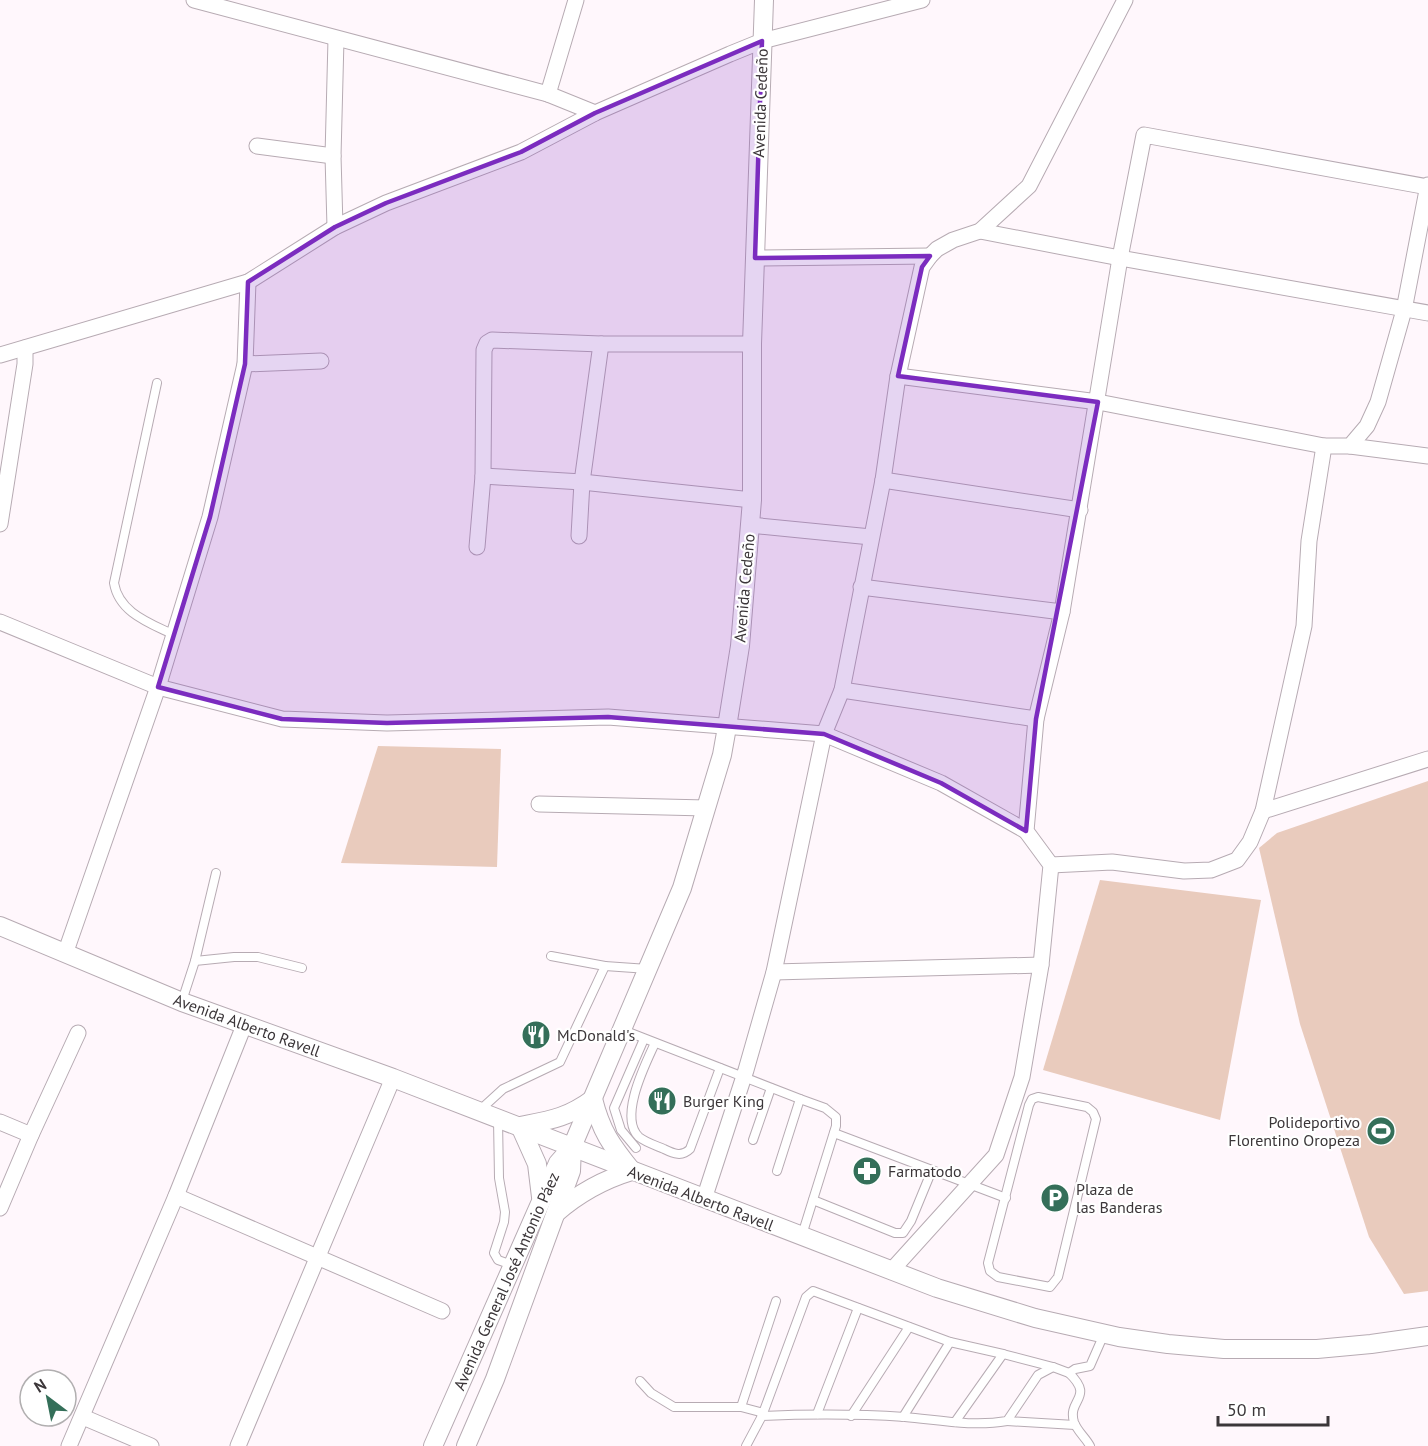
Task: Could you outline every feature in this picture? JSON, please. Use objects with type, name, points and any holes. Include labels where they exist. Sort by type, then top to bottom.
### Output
[{"type":"street","points":[[194,0],[224,4],[336,39],[548,94],[595,113]]},
{"type":"street","points":[[548,94],[576,0]]},
{"type":"street","name":"Avenida Cedeño","points":[[573,1148],[682,888],[722,755],[728,727],[740,646],[752,500],[752,344],[764,0]]},
{"type":"street","points":[[0,355],[248,282],[335,227],[386,203],[521,152],[595,113],[762,41],[922,0]]},
{"type":"street","points":[[704,1199],[744,1078],[774,972],[824,734],[842,690],[883,480],[898,376],[922,267],[930,256],[953,240],[980,231],[1029,186],[1125,0]]},
{"type":"street","points":[[335,227],[333,156],[336,39]]},
{"type":"street","points":[[1026,831],[1036,719],[1062,612],[1120,258],[1144,135],[1428,186],[1404,310],[1378,402],[1367,426],[1350,446]]},
{"type":"street","points":[[257,146],[333,156]]},
{"type":"street","points":[[980,231],[1428,313]]},
{"type":"street","points":[[755,258],[930,256]]},
{"type":"street","points":[[64,954],[159,687],[210,517],[244,364],[248,282]]},
{"type":"street","points":[[477,548],[483,476],[484,350],[487,343],[492,340],[601,344],[752,344]]},
{"type":"street","points":[[579,536],[582,482],[601,344]]},
{"type":"street","points":[[0,524],[25,348]]},
{"type":"street","points":[[244,364],[321,361]]},
{"type":"street","points":[[898,376],[1098,402],[1324,446],[1350,446],[1428,456]]},
{"type":"street","points":[[1051,865],[1113,862],[1184,871],[1210,870],[1237,860],[1250,842],[1263,811],[1305,626],[1309,541],[1324,446]]},
{"type":"street","points":[[483,476],[582,482],[752,500]]},
{"type":"street","points":[[883,480],[1080,510]]},
{"type":"street","points":[[750,525],[871,537]]},
{"type":"street","points":[[861,588],[1062,612]]},
{"type":"street","points":[[0,622],[159,687],[282,719],[387,723],[608,717],[824,734],[941,783],[1026,831],[1051,865],[1041,965],[1018,1088],[996,1155],[891,1270]]},
{"type":"street","points":[[842,690],[1036,719]]},
{"type":"street","points":[[1263,811],[1428,759]]},
{"type":"street","points":[[538,804],[706,808]]},
{"type":"street","name":"Avenida Alberto Ravell","points":[[0,926],[182,1002],[393,1078],[801,1236],[996,1307],[1104,1334],[1168,1344],[1271,1350],[1317,1349],[1428,1336]]},
{"type":"street","points":[[774,972],[1041,965]]},
{"type":"street","points":[[69,1446],[176,1196],[245,1023]]},
{"type":"street","points":[[0,1208],[78,1033]]},
{"type":"street","points":[[238,1446],[393,1078]]},
{"type":"street","points":[[542,1201],[537,1164],[520,1126],[558,1119],[576,1111],[593,1099],[599,1123],[611,1146],[632,1171],[596,1185],[568,1202],[556,1213]]},
{"type":"street","points":[[0,1122],[31,1135]]},
{"type":"street","name":"Avenida General José Antonio Páez","points":[[433,1446],[558,1163],[573,1148]]},
{"type":"street","name":"Avenida General José Antonio Páez","points":[[466,1446],[495,1379],[556,1213],[571,1170],[573,1148]]},
{"type":"street","points":[[176,1196],[442,1311]]},
{"type":"street","points":[[83,1417],[151,1446]]},
{"type":"lane","points":[[157,383],[114,583],[118,597],[128,610],[174,635]]},
{"type":"lane","points":[[182,1002],[195,961],[216,873]]},
{"type":"lane","points":[[551,956],[605,966],[648,969]]},
{"type":"lane","points":[[195,961],[258,957],[302,968]]},
{"type":"lane","points":[[479,1111],[503,1089],[560,1062],[568,1050],[605,966]]},
{"type":"lane","points":[[622,1030],[825,1108],[836,1117],[834,1133],[801,1236]]},
{"type":"lane","points":[[636,1148],[621,1130],[614,1108],[644,1039]]},
{"type":"lane","points":[[655,1043],[636,1085],[632,1107],[633,1121],[639,1137],[667,1151],[679,1155],[690,1149],[720,1068]]},
{"type":"lane","points":[[753,1140],[771,1088]]},
{"type":"lane","points":[[1038,1097],[1087,1107],[1093,1112],[1096,1119],[1058,1277],[1050,1287],[998,1277],[990,1271],[988,1263],[1006,1198],[1032,1099],[1038,1097]]},
{"type":"lane","points":[[777,1172],[801,1099]]},
{"type":"lane","points":[[498,1118],[499,1178],[505,1212],[494,1253],[498,1260],[513,1265]]},
{"type":"lane","points":[[834,1133],[1006,1198]]},
{"type":"lane","points":[[813,1200],[895,1233],[903,1233],[911,1221],[932,1170]]},
{"type":"lane","points":[[746,1446],[762,1416],[809,1293],[813,1291],[950,1342],[1069,1373],[1078,1381],[1081,1394],[1073,1412],[1075,1425],[1090,1446]]},
{"type":"lane","points":[[741,1407],[776,1300]]},
{"type":"lane","points":[[817,1414],[858,1308]]},
{"type":"lane","points":[[851,1416],[909,1327]]},
{"type":"lane","points":[[1069,1373],[1075,1369],[1090,1366],[1104,1334]]},
{"type":"lane","points":[[903,1417],[950,1342]]},
{"type":"lane","points":[[955,1422],[1003,1354]]},
{"type":"lane","points":[[1007,1421],[1038,1375],[1053,1367]]},
{"type":"lane","points":[[640,1381],[651,1393],[674,1407],[741,1407],[760,1413],[762,1416],[817,1414],[903,1417],[990,1424],[1007,1421],[1075,1425]]},
{"type":"highlighted area","points":[[762,41],[755,258],[930,256],[922,267],[898,376],[1098,402],[1036,719],[1026,831],[941,783],[824,734],[608,717],[387,723],[282,719],[158,687],[210,517],[245,364],[248,282],[335,227],[386,203],[521,152],[595,113]]},
{"type":"shaded area","points":[[378,746],[501,749],[497,867],[341,863]]},
{"type":"shaded area","name":"Polideportivo Florentino Oropeza","points":[[1428,781],[1428,1291],[1404,1294],[1369,1237],[1300,1024],[1259,848],[1277,833]]},
{"type":"shaded area","points":[[1100,880],[1261,900],[1220,1120],[1043,1070]]},
{"type":"place","name":"McDonald's","points":[[536,1035]]},
{"type":"place","name":"Burger King","points":[[662,1101]]},
{"type":"place","name":"Polideportivo Florentino Oropeza","points":[[1381,1131]]},
{"type":"place","name":"Farmatodo","points":[[867,1171]]},
{"type":"place","name":"Plaza de las Banderas","points":[[1055,1198]]}]
